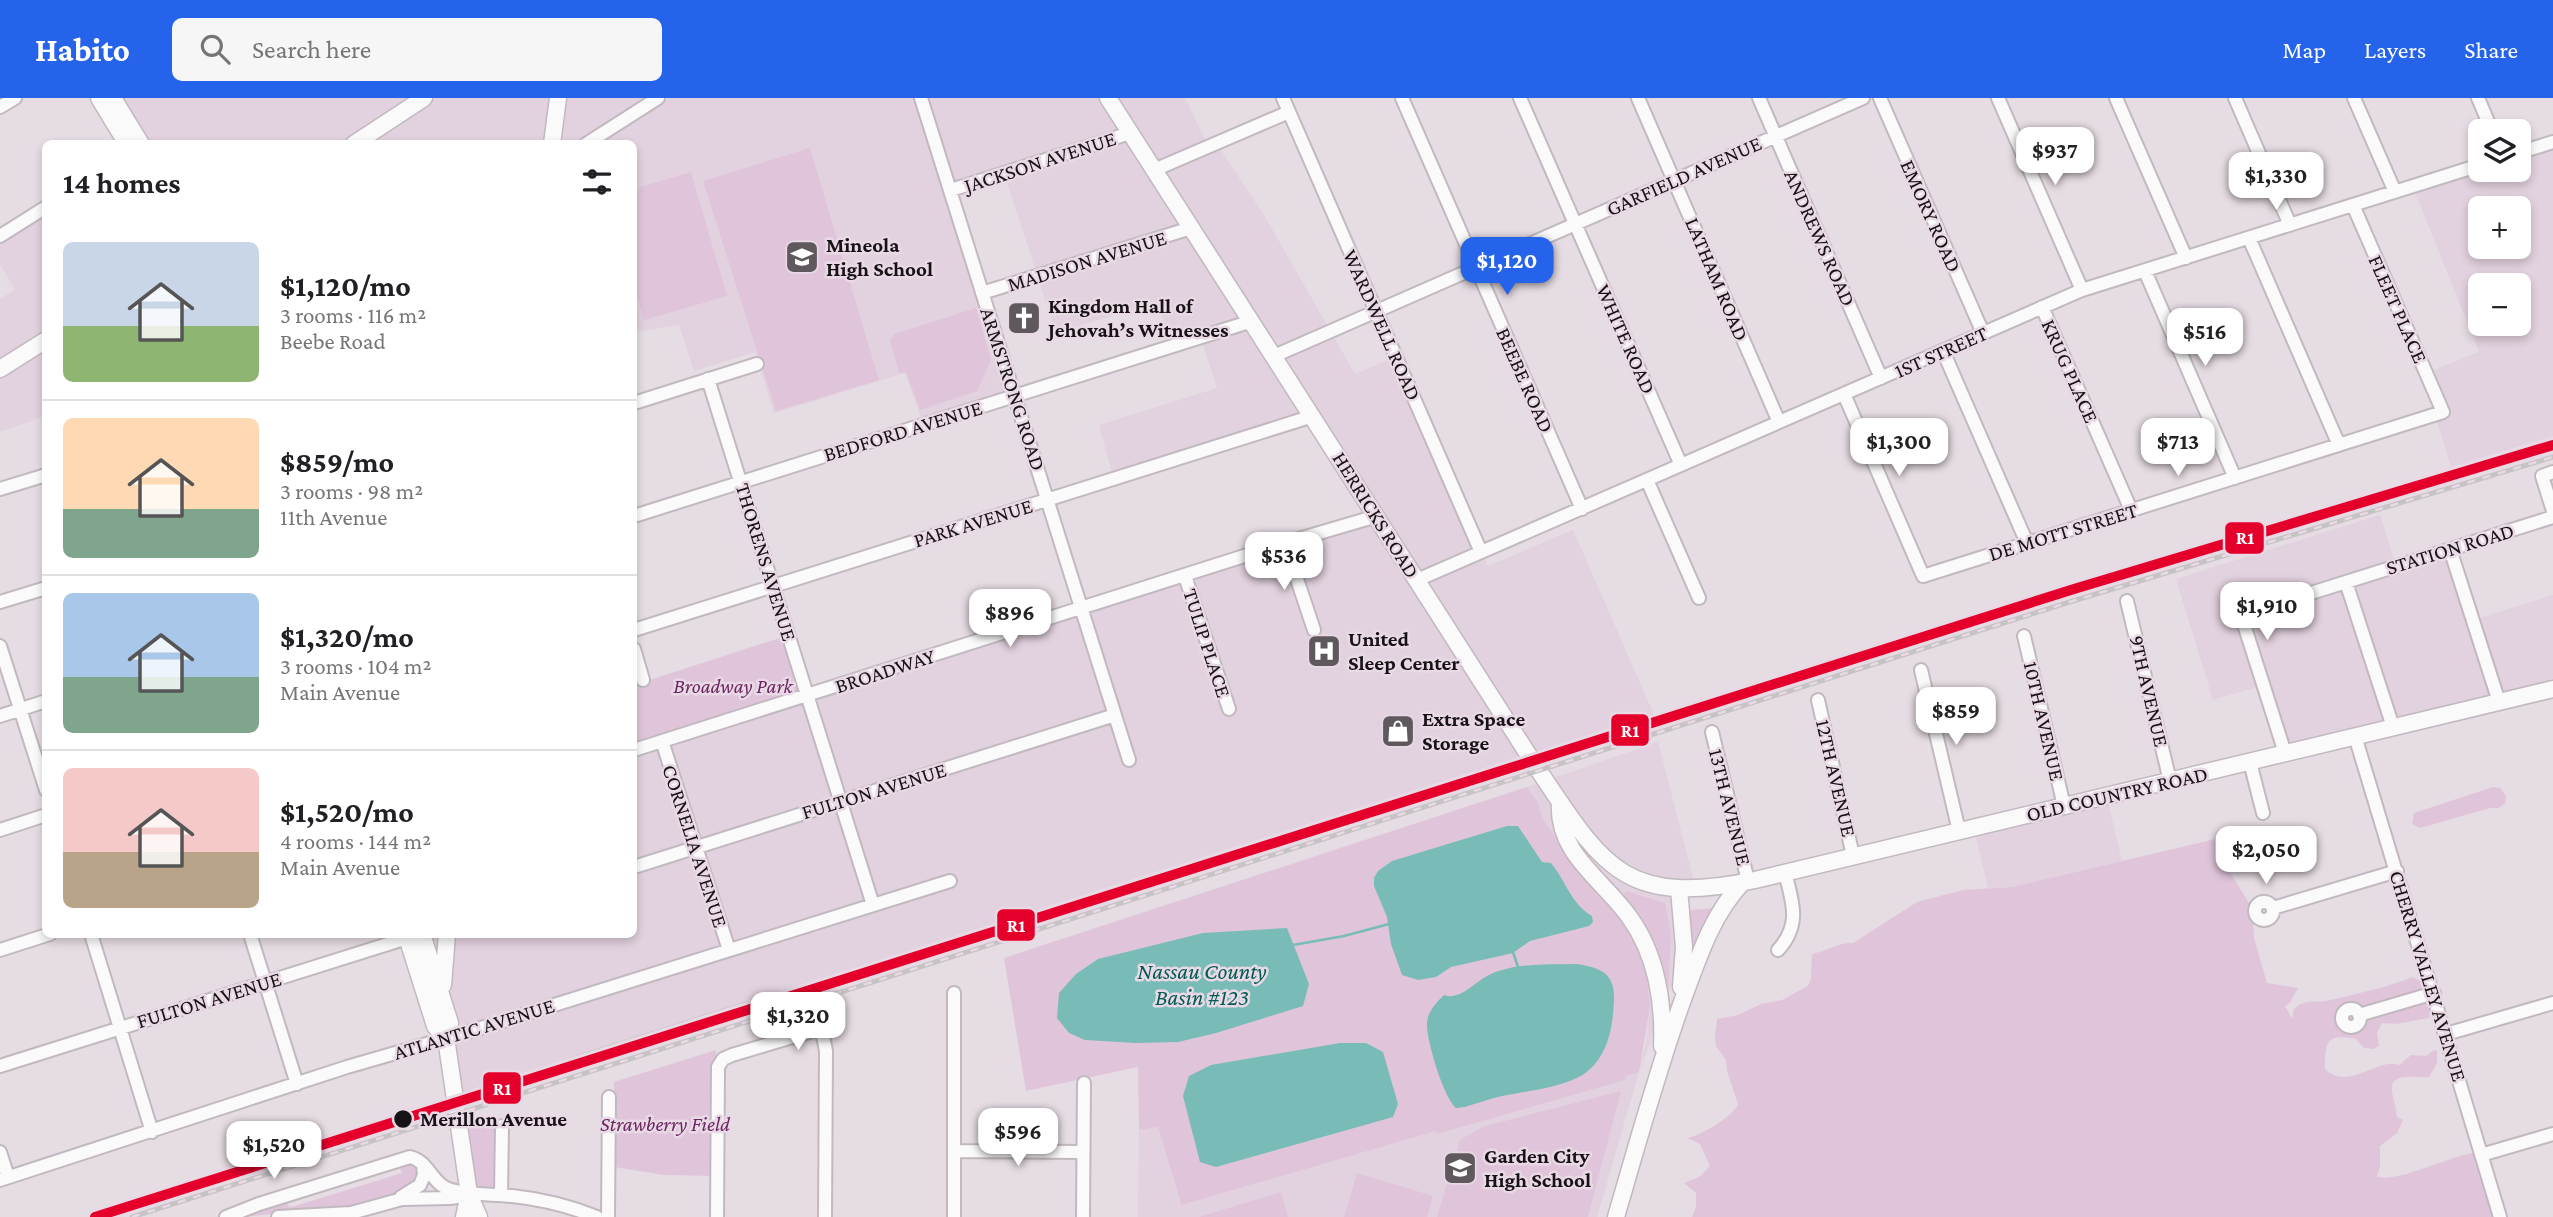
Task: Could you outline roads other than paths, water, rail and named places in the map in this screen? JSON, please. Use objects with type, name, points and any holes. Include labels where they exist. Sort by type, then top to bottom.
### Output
[{"type":"main road","points":[[99,98],[125,140]]},
{"type":"main road","points":[[113,98],[139,140]]},
{"type":"main road","points":[[360,140],[424,98]]},
{"type":"main road","points":[[553,140],[558,98]]},
{"type":"main road","name":"HERRICKS ROAD","points":[[1108,98],[1590,845],[1620,871],[1654,885],[1679,889]]},
{"type":"main road","points":[[0,369],[42,343]]},
{"type":"main road","name":"OLD COUNTRY ROAD","points":[[1679,889],[1745,882],[1785,873],[2553,689]]},
{"type":"main road","points":[[1560,802],[1560,817],[1566,840],[1575,856],[1632,919],[1651,960],[1663,1025],[1661,1063]]},
{"type":"main road","points":[[1616,1217],[1661,1063],[1704,941],[1722,907],[1745,882]]},
{"type":"main road","points":[[1677,1017],[1684,957],[1679,889]]},
{"type":"main road","points":[[414,938],[442,995],[450,1023],[446,1038],[469,1194],[478,1217]]},
{"type":"main road","points":[[414,938],[435,1026],[446,1038]]},
{"type":"main road","points":[[442,995],[447,938]]},
{"type":"main road","points":[[464,1217],[469,1194]]},
{"type":"street","points":[[0,107],[15,98]]},
{"type":"street","points":[[592,140],[658,98]]},
{"type":"street","name":"ARMSTRONG ROAD","points":[[921,98],[1129,760]]},
{"type":"street","name":"WARDWELL ROAD","points":[[1283,98],[1481,552]]},
{"type":"street","name":"BEEBE ROAD","points":[[1402,98],[1582,509]]},
{"type":"street","name":"WHITE ROAD","points":[[1520,98],[1681,465]]},
{"type":"street","name":"LATHAM ROAD","points":[[1638,98],[1779,422]]},
{"type":"street","name":"ANDREWS ROAD","points":[[1759,98],[1881,378]]},
{"type":"street","name":"GARFIELD AVENUE","points":[[1274,355],[1863,98]]},
{"type":"street","name":"EMORY ROAD","points":[[1880,98],[1983,333]]},
{"type":"street","points":[[1998,98],[2082,290]]},
{"type":"street","points":[[2116,98],[2186,258]]},
{"type":"street","points":[[2235,98],[2290,225]]},
{"type":"street","points":[[2354,98],[2395,192]]},
{"type":"street","points":[[2478,98],[2487,119]]},
{"type":"street","points":[[1154,170],[1289,112]]},
{"type":"street","name":"JACKSON AVENUE","points":[[951,190],[1130,133]]},
{"type":"street","points":[[2531,149],[2553,142]]},
{"type":"street","name":"1ST STREET","points":[[1417,580],[2082,290],[2468,169]]},
{"type":"street","name":"FLEET PLACE","points":[[2353,205],[2444,412]]},
{"type":"street","points":[[0,236],[42,210]]},
{"type":"street","name":"MADISON AVENUE","points":[[982,293],[1191,228]]},
{"type":"street","points":[[2249,238],[2339,445]]},
{"type":"street","points":[[2145,271],[2235,478]]},
{"type":"street","name":"KRUG PLACE","points":[[2042,307],[2132,510]]},
{"type":"street","name":"BEDFORD AVENUE","points":[[637,515],[1252,321]]},
{"type":"street","points":[[1943,351],[2027,543]]},
{"type":"street","points":[[637,402],[757,364]]},
{"type":"street","name":"THORENS AVENUE","points":[[708,379],[873,905]]},
{"type":"street","name":"DE MOTT STREET","points":[[1844,394],[1923,576],[2444,412]]},
{"type":"street","name":"PARK AVENUE","points":[[637,629],[1313,416]]},
{"type":"street","points":[[2547,474],[2553,511]]},
{"type":"street","points":[[0,489],[42,476]]},
{"type":"street","points":[[1647,480],[1699,598]]},
{"type":"street","name":"BROADWAY","points":[[637,749],[1377,516]]},
{"type":"street","name":"STATION ROAD","points":[[2285,753],[2241,615],[2553,517]]},
{"type":"street","points":[[1285,543],[1314,630]]},
{"type":"street","points":[[2450,549],[2499,702]]},
{"type":"street","name":"TULIP PLACE","points":[[1185,576],[1229,709]]},
{"type":"street","points":[[2346,582],[2392,727]]},
{"type":"street","points":[[0,602],[42,589]]},
{"type":"street","name":"9TH AVENUE","points":[[2127,601],[2170,781]]},
{"type":"street","name":"10TH AVENUE","points":[[2024,636],[2064,806]]},
{"type":"street","points":[[0,646],[42,778]]},
{"type":"street","points":[[637,659],[643,680]]},
{"type":"street","points":[[1921,670],[1959,831]]},
{"type":"street","name":"12TH AVENUE","points":[[1818,700],[1853,856]]},
{"type":"street","points":[[0,716],[42,702]]},
{"type":"street","name":"FULTON AVENUE","points":[[637,866],[1115,715]]},
{"type":"street","name":"13TH AVENUE","points":[[1712,732],[1745,882]]},
{"type":"street","name":"CHERRY VALLEY AVENUE","points":[[2355,736],[2500,1217]]},
{"type":"street","name":"CORNELIA AVENUE","points":[[662,741],[729,950]]},
{"type":"street","points":[[2250,762],[2263,813]]},
{"type":"street","points":[[0,830],[42,816]]},
{"type":"street","points":[[2273,908],[2397,872]]},
{"type":"street","points":[[1778,950],[1791,933],[1793,924],[1792,901],[1785,873]]},
{"type":"street","name":"ATLANTIC AVENUE","points":[[4,1178],[950,881]]},
{"type":"street","points":[[0,950],[42,937]]},
{"type":"street","points":[[92,938],[152,1132]]},
{"type":"street","points":[[251,938],[297,1084]]},
{"type":"street","name":"FULTON AVENUE","points":[[0,1066],[404,938]]},
{"type":"street","points":[[954,993],[954,1217]]},
{"type":"street","points":[[2359,1015],[2434,993]]},
{"type":"street","points":[[2446,1034],[2553,1003]]},
{"type":"street","points":[[717,1217],[718,1066],[723,1059],[816,1030],[822,1031],[826,1067],[825,1217]]},
{"type":"street","points":[[1083,1217],[1084,1083]]},
{"type":"street","points":[[608,1217],[609,1097]]},
{"type":"street","points":[[501,1195],[502,1126]]},
{"type":"street","points":[[2481,1155],[2553,1134]]},
{"type":"street","points":[[954,1151],[1083,1152]]},
{"type":"street","points":[[0,1152],[4,1178]]},
{"type":"street","points":[[226,1217],[405,1157],[417,1159],[444,1188],[469,1194],[548,1201],[597,1217]]},
{"type":"street","points":[[278,1217],[335,1216],[395,1200],[420,1185],[424,1175],[423,1164]]},
{"type":"street","points":[[395,1200],[419,1197],[450,1198],[469,1194]]},
{"type":"water","points":[[1507,826],[1518,826],[1542,862],[1551,863],[1574,899],[1592,916],[1593,922],[1589,926],[1530,941],[1513,953],[1451,967],[1436,977],[1418,980],[1402,975],[1391,944],[1387,917],[1374,886],[1378,871],[1392,861]]},
{"type":"water","name":"Nassau County Basin #123","points":[[1287,928],[1309,984],[1303,1006],[1178,1042],[1085,1040],[1069,1033],[1057,1018],[1059,993],[1076,974],[1098,959],[1203,933]]},
{"type":"water","points":[[1577,964],[1605,973],[1614,991],[1609,1038],[1596,1063],[1571,1081],[1456,1108],[1441,1081],[1429,1042],[1427,1020],[1435,1005],[1444,995],[1455,996],[1487,976],[1508,968]]},
{"type":"water","points":[[1340,1043],[1366,1043],[1383,1052],[1398,1104],[1393,1117],[1216,1167],[1200,1162],[1183,1096],[1189,1076],[1211,1065]]},
{"type":"waterway","points":[[1293,945],[1344,936],[1389,924]]},
{"type":"waterway","points":[[1513,952],[1518,967]]},
{"type":"railway","points":[[132,1217],[2076,600],[2553,457]]},
{"type":"railway","points":[[492,1092],[576,1058],[746,1004]]},
{"type":"place","name":"Mineola High School","points":[[802,257]]},
{"type":"place","name":"Kingdom Hall of Jehovah’s Witnesses","points":[[1024,318]]},
{"type":"place","name":"United Sleep Center","points":[[1324,651]]},
{"type":"place","name":"Extra Space Storage","points":[[1398,731]]},
{"type":"place","name":"Merillon Avenue","points":[[403,1119]]},
{"type":"place","name":"Garden City High School","points":[[1460,1168]]},
{"type":"park label","name":"Broadway Park","points":[[733,686]]},
{"type":"park label","name":"Strawberry Field","points":[[665,1124]]}]
